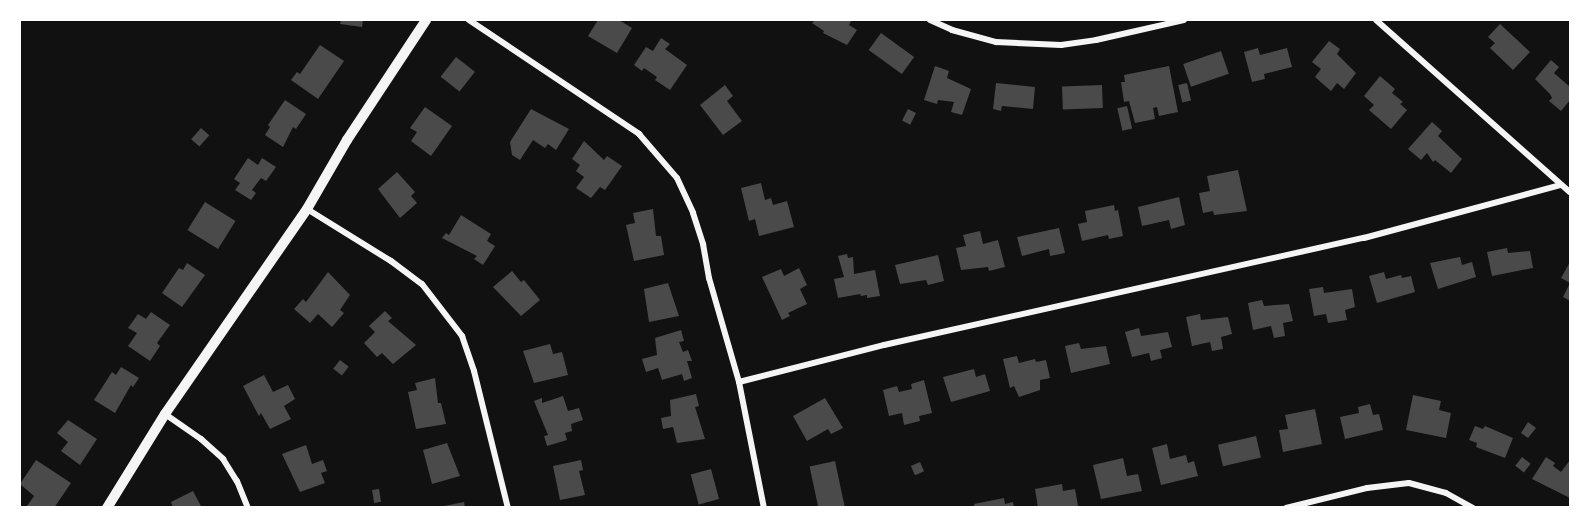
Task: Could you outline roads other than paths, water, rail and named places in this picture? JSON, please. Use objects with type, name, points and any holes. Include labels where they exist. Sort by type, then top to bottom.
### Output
[{"type":"street","points":[[107,507],[165,414],[307,209],[347,140],[426,20]]},
{"type":"street","points":[[469,20],[639,134],[662,157],[676,178],[693,213],[739,382],[764,507]]},
{"type":"street","points":[[930,20],[952,30],[1015,44],[1060,45],[1096,40],[1136,29],[1184,20]]},
{"type":"street","points":[[1133,20],[1136,29]]},
{"type":"street","points":[[1376,20],[1570,192]]},
{"type":"street","points":[[739,382],[884,345],[1364,238],[1562,185]]},
{"type":"street","points":[[307,209],[391,261],[422,284],[462,336],[474,371],[508,507]]},
{"type":"street","points":[[165,414],[201,439],[223,459],[237,481],[248,507]]},
{"type":"street","points":[[1286,507],[1367,488],[1408,483],[1446,493],[1473,507]]}]
